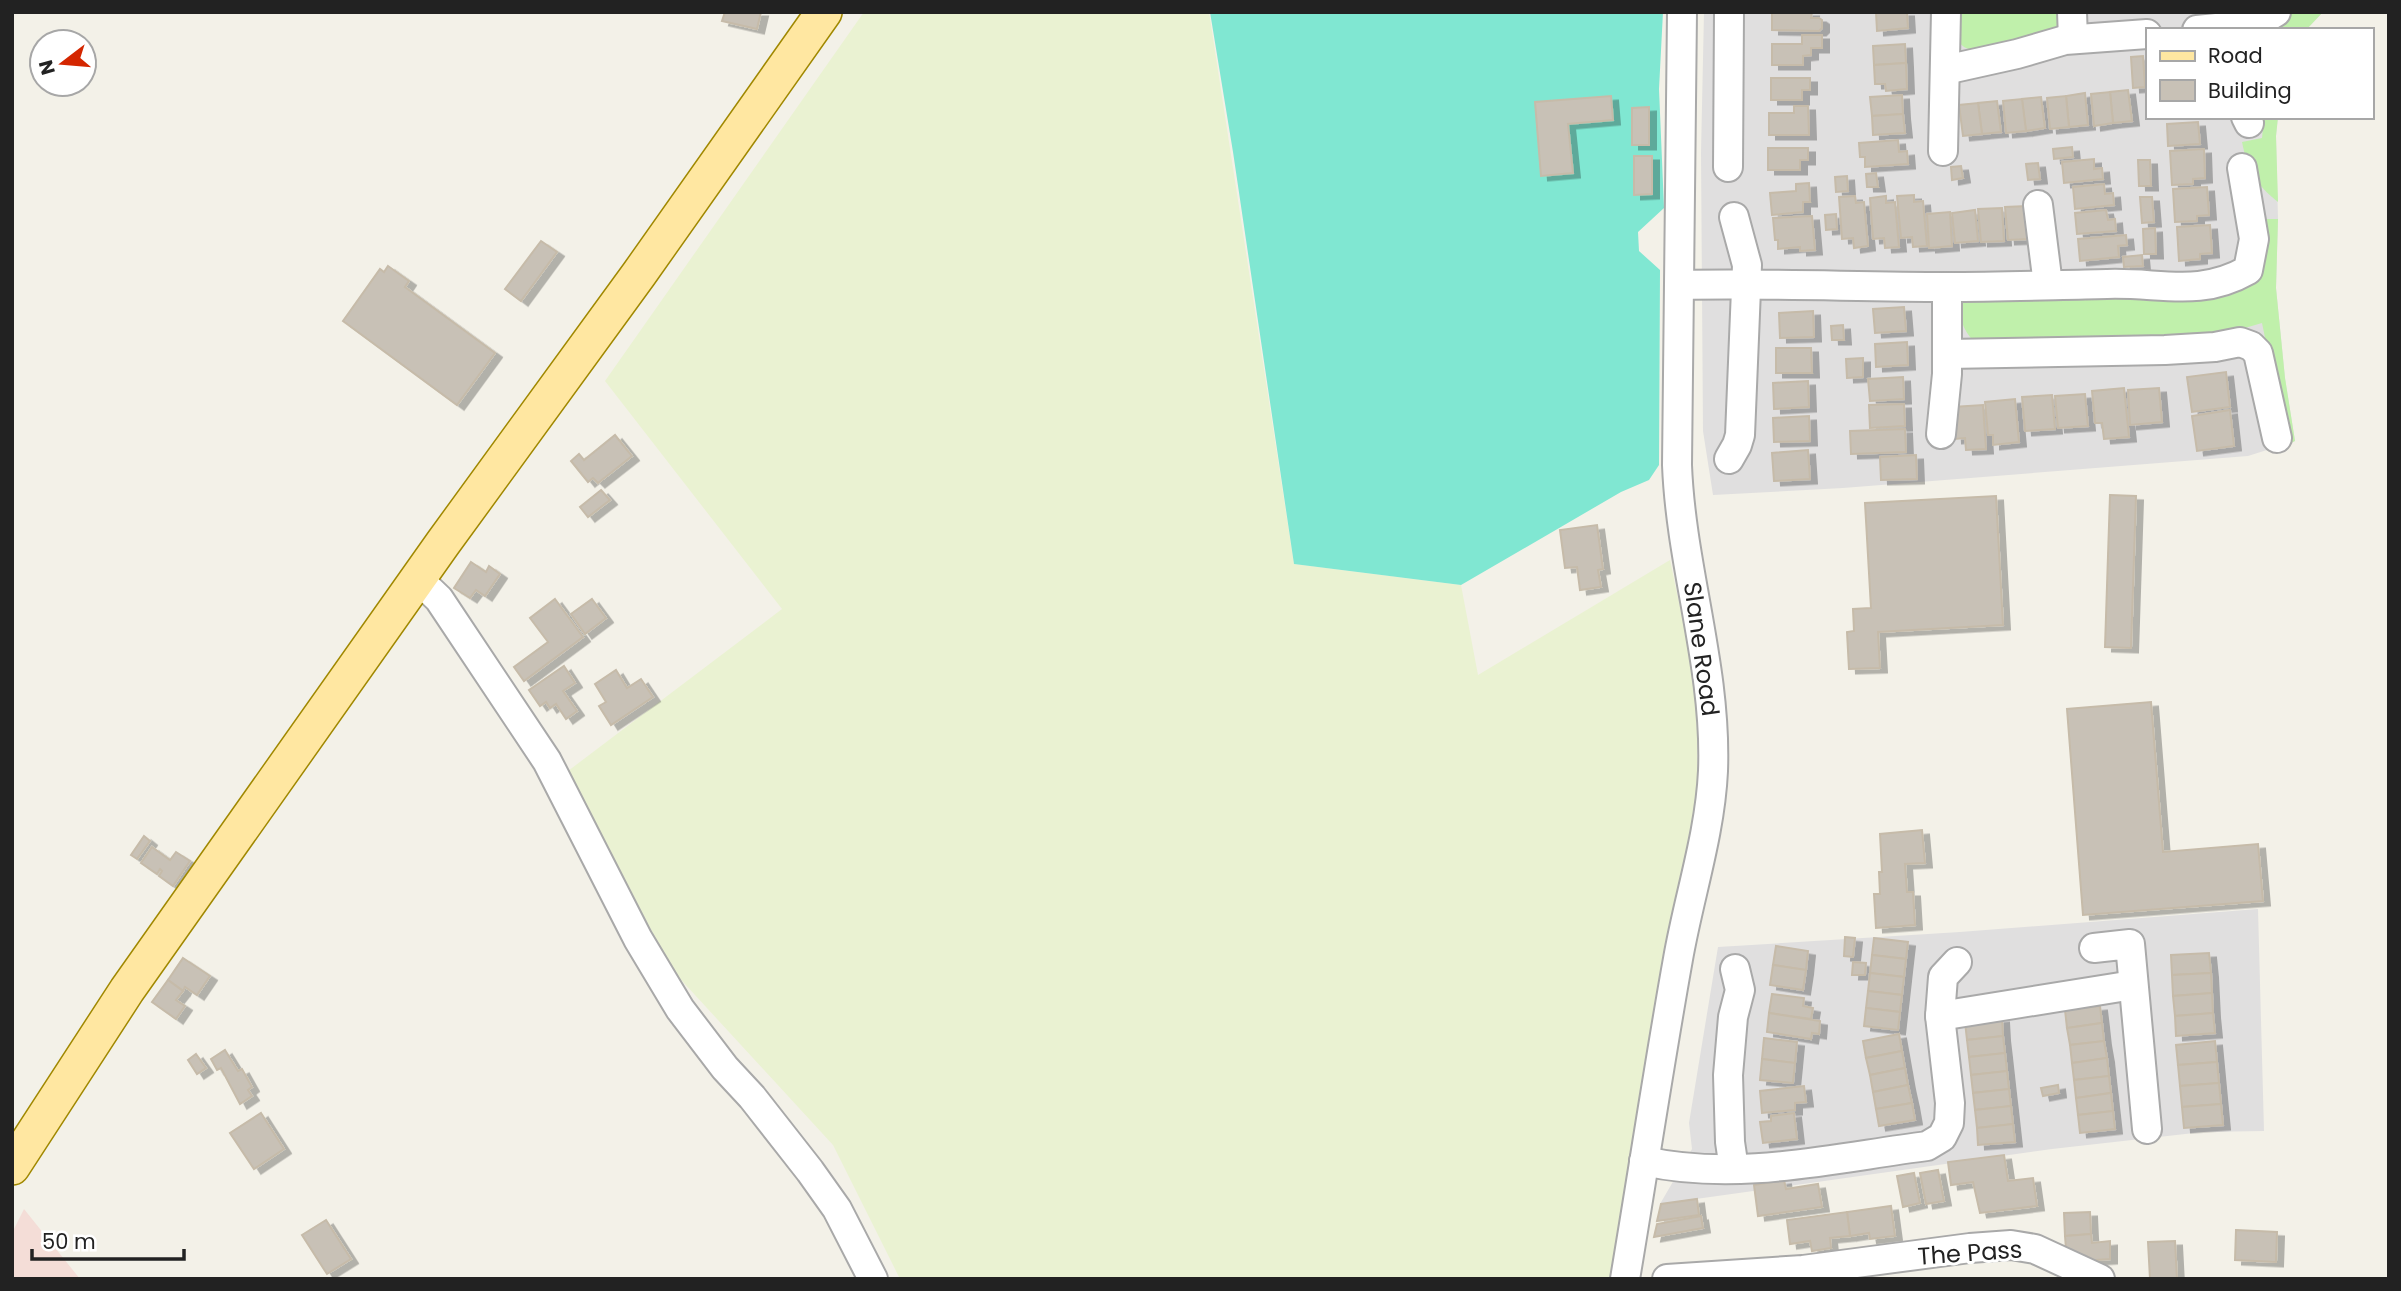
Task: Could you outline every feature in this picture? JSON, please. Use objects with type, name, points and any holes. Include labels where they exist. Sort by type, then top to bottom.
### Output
[{"type":"main road","points":[[12,1167],[117,1003],[824,12]]},
{"type":"street","name":"Slane Road","points":[[1625,1279],[1678,956],[1705,832],[1713,771],[1710,685],[1678,493],[1682,12]]},
{"type":"street","points":[[1728,167],[1729,12]]},
{"type":"street","points":[[1943,151],[1946,12]]},
{"type":"street","points":[[2232,28],[2256,24],[2276,12]]},
{"type":"street","points":[[1945,70],[2072,26],[2146,34]]},
{"type":"street","points":[[1680,285],[1947,287],[2141,283],[2179,288],[2202,287],[2228,281],[2248,270],[2254,239],[2242,168]]},
{"type":"street","points":[[2038,205],[2048,285]]},
{"type":"street","points":[[1729,459],[1740,435],[1746,284],[1746,265],[1734,217]]},
{"type":"street","points":[[1941,434],[1947,355],[1947,287]]},
{"type":"street","points":[[1947,355],[2165,350],[2214,347],[2240,342],[2251,346],[2258,353],[2277,438]]},
{"type":"street","points":[[418,579],[439,599],[547,761],[638,939],[681,1009],[725,1068],[752,1097],[810,1171],[837,1209],[873,1279]]},
{"type":"street","points":[[2094,948],[2130,944],[2147,1129]]},
{"type":"street","points":[[1644,1161],[1696,1170],[1734,1169],[1796,1165],[1927,1146],[1942,1136],[1949,1123],[1950,1102],[1940,1016],[1942,976],[1957,962]]},
{"type":"street","points":[[1734,1169],[1728,1075],[1733,1017],[1740,990],[1735,969]]},
{"type":"street","points":[[1940,1016],[2133,985]]},
{"type":"street","name":"The Pass","points":[[1667,1279],[1803,1270],[2011,1245],[2035,1248],[2100,1279]]},
{"type":"shaded area","points":[[1210,12],[1663,12],[1659,89],[1664,208],[1638,232],[1639,251],[1660,270],[1659,465],[1649,480],[1621,492],[1461,585],[1294,564]]},
{"type":"shaded area","points":[[1704,12],[2323,12],[2308,28],[2146,28],[2146,119],[2278,119],[2276,288],[2285,378],[2295,441],[2248,456],[1843,488],[1713,495],[1703,431],[1701,153]]},
{"type":"shaded area","points":[[2258,909],[2264,1131],[2203,1132],[2052,1149],[1660,1204],[1692,1149],[1689,1123],[1718,947]]},
{"type":"shaded area","points":[[24,1209],[80,1279],[12,1279],[12,1233]]},
{"type":"green space","points":[[864,12],[1209,12],[1294,564],[1461,585],[1478,675],[1670,560],[1696,683],[1698,788],[1649,1042],[1613,1279],[900,1279],[833,1145],[672,970],[568,771],[782,609],[605,381]]},
{"type":"green space","points":[[1953,12],[2062,12],[2062,22],[2055,30],[1979,51],[1960,44]]},
{"type":"green space","points":[[2290,12],[2323,12],[2308,28],[2273,28],[2288,17]]},
{"type":"green space","points":[[2264,119],[2278,119],[2278,202],[2254,176],[2242,142],[2262,138]]},
{"type":"green space","points":[[2262,219],[2278,219],[2276,288],[2285,378],[2295,441],[2287,445],[2262,323],[2207,339],[1975,343],[1962,323],[1958,299],[2134,294],[2200,300],[2229,296],[2251,281]]},
{"type":"building","points":[[725,12],[761,12],[757,29],[722,21]]},
{"type":"building","points":[[1772,12],[1812,12],[1811,18],[1822,20],[1822,28],[1819,31],[1772,30]]},
{"type":"building","points":[[1876,12],[1907,12],[1908,28],[1877,31]]},
{"type":"building","points":[[1802,35],[1822,35],[1822,48],[1811,48],[1811,55],[1803,56],[1803,65],[1772,65],[1772,44],[1802,44]]},
{"type":"building","points":[[1905,44],[1906,63],[1874,65],[1873,46]]},
{"type":"building","points":[[2143,56],[2145,87],[2133,88],[2131,57]]},
{"type":"building","points":[[1906,63],[1907,89],[1886,91],[1885,84],[1875,84],[1874,65]]},
{"type":"building","points":[[1771,78],[1810,78],[1810,90],[1802,90],[1802,100],[1771,100]]},
{"type":"building","points":[[2128,90],[2132,121],[2113,123],[2110,92]]},
{"type":"building","points":[[2110,92],[2113,123],[2094,126],[2091,94]]},
{"type":"building","points":[[2085,93],[2088,125],[2069,127],[2066,96]]},
{"type":"building","points":[[1902,95],[1903,114],[1872,116],[1870,97]]},
{"type":"building","points":[[1611,96],[1613,120],[1568,124],[1573,173],[1541,176],[1535,102]]},
{"type":"building","points":[[2066,96],[2069,127],[2050,129],[2047,98]]},
{"type":"building","points":[[2041,97],[2045,128],[2026,131],[2022,99]]},
{"type":"building","points":[[2022,99],[2026,131],[2006,133],[2003,101]]},
{"type":"building","points":[[1997,101],[2001,132],[1982,134],[1978,103]]},
{"type":"building","points":[[1978,103],[1982,134],[1963,136],[1959,105]]},
{"type":"building","points":[[1794,106],[1808,106],[1809,135],[1769,135],[1769,113],[1794,113]]},
{"type":"building","points":[[1649,107],[1649,145],[1632,145],[1632,108]]},
{"type":"building","points":[[1903,114],[1905,133],[1873,135],[1872,116]]},
{"type":"building","points":[[2198,122],[2200,144],[2168,146],[2167,124]]},
{"type":"building","points":[[1898,140],[1899,152],[1907,151],[1908,164],[1865,167],[1865,157],[1860,157],[1859,143]]},
{"type":"building","points":[[2072,147],[2073,157],[2054,159],[2053,149]]},
{"type":"building","points":[[1768,148],[1808,148],[1808,160],[1800,160],[1800,170],[1768,170]]},
{"type":"building","points":[[2204,149],[2205,178],[2193,179],[2193,184],[2172,185],[2170,151]]},
{"type":"building","points":[[1634,156],[1652,156],[1652,194],[1634,195]]},
{"type":"building","points":[[2094,159],[2094,169],[2102,168],[2103,179],[2064,183],[2062,162]]},
{"type":"building","points":[[2138,160],[2150,160],[2151,186],[2139,186]]},
{"type":"building","points":[[2038,163],[2040,179],[2028,180],[2026,164]]},
{"type":"building","points":[[1961,166],[1963,178],[1952,180],[1951,167]]},
{"type":"building","points":[[1876,173],[1878,187],[1867,187],[1866,174]]},
{"type":"building","points":[[1847,176],[1848,191],[1836,192],[1835,177]]},
{"type":"building","points":[[1809,183],[1810,202],[1803,202],[1803,212],[1772,215],[1770,193],[1796,191],[1796,184]]},
{"type":"building","points":[[2104,184],[2105,194],[2113,193],[2114,205],[2075,209],[2073,187]]},
{"type":"building","points":[[2207,187],[2209,215],[2197,216],[2197,221],[2175,222],[2173,189]]},
{"type":"building","points":[[1914,195],[1914,202],[1923,201],[1927,246],[1913,247],[1912,237],[1901,238],[1897,196]]},
{"type":"building","points":[[1855,196],[1856,203],[1864,202],[1868,246],[1854,248],[1853,238],[1842,239],[1839,197]]},
{"type":"building","points":[[1886,196],[1886,203],[1895,202],[1899,247],[1885,248],[1884,238],[1873,239],[1870,198]]},
{"type":"building","points":[[2140,197],[2152,197],[2154,222],[2142,223]]},
{"type":"building","points":[[2027,206],[2029,239],[2008,240],[2005,207]]},
{"type":"building","points":[[2002,208],[2004,241],[1981,242],[1978,209]]},
{"type":"building","points":[[1975,210],[1978,241],[1955,243],[1952,213]]},
{"type":"building","points":[[2106,210],[2108,220],[2115,219],[2116,231],[2077,234],[2075,213]]},
{"type":"building","points":[[1950,212],[1952,246],[1929,248],[1927,214]]},
{"type":"building","points":[[1836,214],[1837,229],[1826,230],[1825,215]]},
{"type":"building","points":[[1812,216],[1815,250],[1800,251],[1800,247],[1778,249],[1773,218]]},
{"type":"building","points":[[2210,225],[2212,253],[2200,254],[2200,259],[2179,261],[2177,227]]},
{"type":"building","points":[[2155,228],[2156,254],[2144,254],[2143,229]]},
{"type":"building","points":[[2126,235],[2127,245],[2118,246],[2119,257],[2080,261],[2078,239]]},
{"type":"building","points":[[541,241],[557,252],[521,301],[505,289]]},
{"type":"building","points":[[2142,255],[2143,266],[2124,267],[2123,257]]},
{"type":"building","points":[[388,266],[409,281],[405,287],[495,353],[457,405],[343,321],[380,269],[384,272]]},
{"type":"building","points":[[1904,307],[1906,331],[1875,333],[1873,309]]},
{"type":"building","points":[[1813,311],[1814,337],[1780,338],[1779,313]]},
{"type":"building","points":[[1843,325],[1844,340],[1832,340],[1831,326]]},
{"type":"building","points":[[1907,342],[1908,365],[1876,367],[1875,344]]},
{"type":"building","points":[[1776,348],[1811,348],[1812,373],[1776,373]]},
{"type":"building","points":[[1863,358],[1863,377],[1847,378],[1846,359]]},
{"type":"building","points":[[2226,372],[2230,407],[2192,412],[2187,377]]},
{"type":"building","points":[[1903,377],[1904,399],[1870,401],[1868,379]]},
{"type":"building","points":[[1808,381],[1809,407],[1774,409],[1773,383]]},
{"type":"building","points":[[2124,388],[2129,437],[2104,439],[2102,423],[2095,423],[2092,391]]},
{"type":"building","points":[[2159,388],[2162,422],[2130,425],[2128,390]]},
{"type":"building","points":[[2085,394],[2088,426],[2058,428],[2055,396]]},
{"type":"building","points":[[2052,395],[2055,429],[2025,431],[2022,397]]},
{"type":"building","points":[[2015,399],[2019,442],[1993,445],[1993,435],[1988,435],[1985,402]]},
{"type":"building","points":[[1904,404],[1905,426],[1870,428],[1869,405]]},
{"type":"building","points":[[1983,405],[1986,449],[1966,450],[1965,438],[1955,439],[1953,407]]},
{"type":"building","points":[[2230,410],[2234,446],[2197,451],[2192,416]]},
{"type":"building","points":[[1809,416],[1810,441],[1774,442],[1773,418]]},
{"type":"building","points":[[1905,429],[1906,452],[1851,454],[1850,431]]},
{"type":"building","points":[[615,435],[632,456],[598,483],[593,478],[588,482],[571,461],[579,454],[584,460]]},
{"type":"building","points":[[1808,450],[1810,479],[1774,481],[1772,453]]},
{"type":"building","points":[[1916,455],[1917,479],[1881,480],[1880,457]]},
{"type":"building","points":[[601,490],[610,500],[588,517],[580,507]]},
{"type":"building","points":[[2110,495],[2136,496],[2131,648],[2105,647]]},
{"type":"building","points":[[1996,496],[2003,625],[1878,632],[1880,668],[1849,669],[1847,632],[1854,631],[1853,609],[1871,608],[1865,503]]},
{"type":"building","points":[[1597,525],[1603,569],[1598,570],[1601,587],[1580,590],[1577,567],[1565,568],[1560,530]]},
{"type":"building","points":[[471,562],[486,572],[489,566],[500,574],[485,596],[476,590],[470,598],[454,588]]},
{"type":"building","points":[[555,599],[583,637],[524,681],[514,667],[548,642],[530,618]]},
{"type":"building","points":[[592,599],[606,618],[585,634],[571,614]]},
{"type":"building","points":[[564,666],[575,683],[563,691],[577,711],[566,719],[556,704],[550,708],[546,702],[540,706],[529,690]]},
{"type":"building","points":[[616,670],[627,688],[641,679],[653,697],[611,725],[599,706],[606,702],[595,684]]},
{"type":"building","points":[[2151,702],[2163,852],[2258,844],[2263,901],[2083,915],[2067,709]]},
{"type":"building","points":[[1922,830],[1925,863],[1905,864],[1907,892],[1913,892],[1915,925],[1876,928],[1874,894],[1880,894],[1879,872],[1882,872],[1880,834]]},
{"type":"building","points":[[144,836],[150,841],[137,859],[131,855]]},
{"type":"building","points":[[152,847],[170,860],[176,852],[190,861],[173,886],[159,876],[162,871],[160,869],[157,874],[141,863]]},
{"type":"building","points":[[1845,937],[1855,938],[1853,957],[1844,956]]},
{"type":"building","points":[[1874,938],[1908,942],[1906,959],[1872,955]]},
{"type":"building","points":[[1776,946],[1808,951],[1806,970],[1773,965]]},
{"type":"building","points":[[2209,953],[2211,973],[2172,975],[2171,955]]},
{"type":"building","points":[[1872,955],[1906,959],[1904,977],[1870,973]]},
{"type":"building","points":[[183,958],[210,976],[197,995],[185,987],[183,991],[168,980]]},
{"type":"building","points":[[1853,962],[1866,963],[1865,975],[1852,975]]},
{"type":"building","points":[[1773,965],[1806,970],[1803,990],[1770,985]]},
{"type":"building","points":[[1870,973],[1904,977],[1902,995],[1868,991]]},
{"type":"building","points":[[2211,973],[2212,993],[2173,996],[2172,975]]},
{"type":"building","points":[[168,980],[183,991],[176,1000],[185,1006],[176,1019],[152,1002]]},
{"type":"building","points":[[1868,991],[1902,995],[1900,1012],[1866,1008]]},
{"type":"building","points":[[2212,993],[2213,1013],[2175,1016],[2173,996]]},
{"type":"building","points":[[1772,994],[1804,998],[1803,1006],[1813,1008],[1811,1019],[1769,1013]]},
{"type":"building","points":[[2100,1006],[2102,1023],[2067,1028],[2065,1010]]},
{"type":"building","points":[[1866,1008],[1900,1012],[1898,1030],[1864,1026]]},
{"type":"building","points":[[1769,1013],[1820,1021],[1819,1034],[1812,1033],[1811,1039],[1767,1032]]},
{"type":"building","points":[[2213,1013],[2215,1033],[2176,1036],[2175,1016]]},
{"type":"building","points":[[2002,1018],[2003,1036],[1967,1040],[1965,1022]]},
{"type":"building","points":[[2102,1023],[2104,1041],[2070,1045],[2067,1028]]},
{"type":"building","points":[[1899,1034],[1902,1051],[1866,1058],[1863,1041]]},
{"type":"building","points":[[2003,1036],[2005,1053],[1969,1057],[1967,1040]]},
{"type":"building","points":[[1764,1038],[1797,1042],[1795,1063],[1762,1059]]},
{"type":"building","points":[[2104,1041],[2107,1058],[2072,1063],[2070,1045]]},
{"type":"building","points":[[2215,1041],[2217,1062],[2178,1065],[2176,1045]]},
{"type":"building","points":[[225,1050],[238,1071],[242,1069],[252,1087],[248,1090],[252,1096],[240,1104],[221,1068],[217,1070],[211,1059]]},
{"type":"building","points":[[1902,1051],[1905,1068],[1870,1075],[1866,1058]]},
{"type":"building","points":[[2005,1053],[2007,1071],[1971,1075],[1969,1057]]},
{"type":"building","points":[[196,1054],[206,1068],[197,1074],[188,1060]]},
{"type":"building","points":[[2107,1058],[2109,1076],[2074,1080],[2072,1063]]},
{"type":"building","points":[[1762,1059],[1795,1063],[1793,1083],[1760,1080]]},
{"type":"building","points":[[2217,1062],[2219,1083],[2180,1086],[2178,1065]]},
{"type":"building","points":[[1905,1068],[1908,1085],[1873,1092],[1870,1075]]},
{"type":"building","points":[[2007,1071],[2009,1089],[1973,1093],[1971,1075]]},
{"type":"building","points":[[2109,1076],[2111,1093],[2076,1098],[2074,1080]]},
{"type":"building","points":[[2219,1083],[2221,1104],[2182,1107],[2180,1086]]},
{"type":"building","points":[[1908,1085],[1912,1103],[1876,1109],[1873,1092]]},
{"type":"building","points":[[2058,1085],[2059,1093],[2043,1096],[2041,1088]]},
{"type":"building","points":[[1804,1086],[1806,1102],[1795,1103],[1795,1110],[1762,1113],[1760,1091]]},
{"type":"building","points":[[2009,1089],[2011,1106],[1975,1110],[1973,1093]]},
{"type":"building","points":[[2111,1093],[2113,1111],[2078,1115],[2076,1098]]},
{"type":"building","points":[[1912,1103],[1915,1120],[1879,1126],[1876,1109]]},
{"type":"building","points":[[2221,1104],[2223,1125],[2184,1128],[2182,1107]]},
{"type":"building","points":[[2011,1106],[2013,1124],[1977,1128],[1975,1110]]},
{"type":"building","points":[[2113,1111],[2115,1129],[2080,1133],[2078,1115]]},
{"type":"building","points":[[261,1113],[284,1149],[254,1169],[230,1133]]},
{"type":"building","points":[[1794,1113],[1797,1139],[1763,1143],[1760,1122],[1771,1121],[1771,1116]]},
{"type":"building","points":[[2013,1124],[2015,1142],[1978,1145],[1977,1128]]},
{"type":"building","points":[[2004,1155],[2008,1181],[2033,1178],[2037,1206],[1980,1213],[1973,1182],[1951,1185],[1948,1162]]},
{"type":"building","points":[[1938,1170],[1944,1201],[1926,1204],[1920,1173]]},
{"type":"building","points":[[1914,1173],[1920,1203],[1903,1207],[1897,1176]]},
{"type":"building","points":[[1784,1180],[1786,1189],[1818,1184],[1822,1207],[1758,1216],[1754,1185]]},
{"type":"building","points":[[1697,1199],[1699,1215],[1657,1221],[1661,1204]]},
{"type":"building","points":[[1891,1206],[1895,1236],[1870,1239],[1869,1233],[1850,1236],[1847,1212]]},
{"type":"building","points":[[1847,1212],[1850,1236],[1830,1238],[1831,1248],[1812,1251],[1810,1241],[1790,1244],[1787,1220]]},
{"type":"building","points":[[2090,1212],[2091,1234],[2065,1236],[2064,1213]]},
{"type":"building","points":[[1701,1216],[1703,1228],[1654,1237],[1657,1224]]},
{"type":"building","points":[[326,1220],[351,1259],[327,1274],[302,1235]]},
{"type":"building","points":[[2236,1230],[2277,1232],[2276,1262],[2235,1260]]},
{"type":"building","points":[[2091,1234],[2092,1243],[2110,1241],[2110,1259],[2067,1262],[2065,1236]]},
{"type":"building","points":[[2175,1241],[2177,1279],[2150,1279],[2148,1242]]}]
